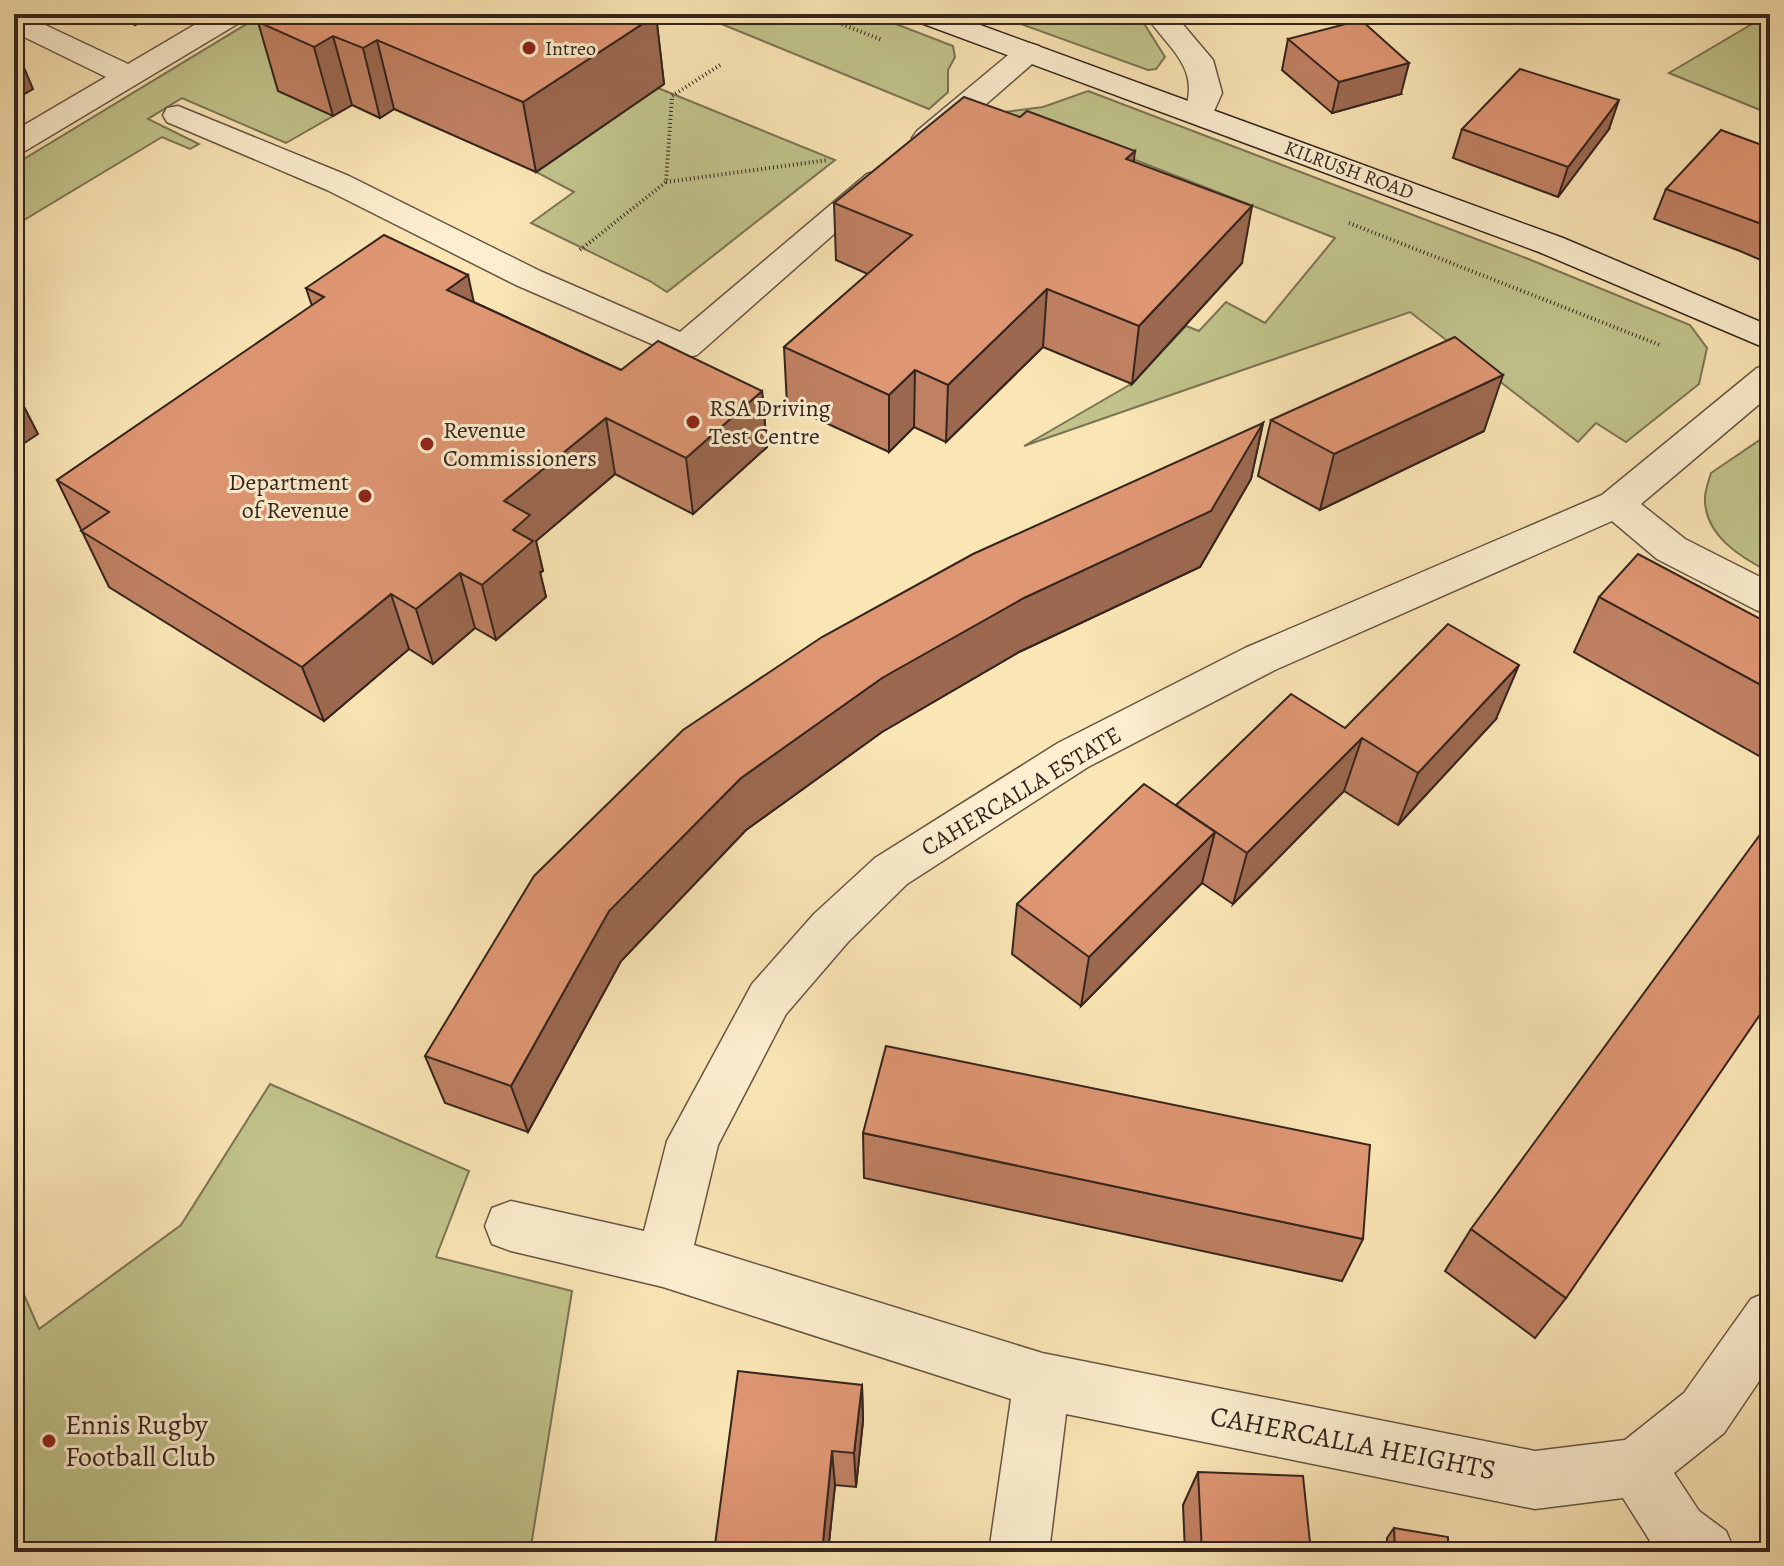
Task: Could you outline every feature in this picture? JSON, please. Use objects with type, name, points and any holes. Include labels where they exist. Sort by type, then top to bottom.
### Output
[{"type":"street","points":[[14,144],[234,14]]},
{"type":"street","name":"KILRUSH ROAD","points":[[923,14],[1551,245],[1770,339]]},
{"type":"street","points":[[1159,14],[1198,60],[1207,93],[1199,113]]},
{"type":"street","points":[[14,21],[129,76]]},
{"type":"street","points":[[178,115],[338,183],[538,282],[684,347],[1029,52]]},
{"type":"street","name":"CAHERCALLA ESTATE","points":[[663,1261],[693,1141],[769,999],[831,928],[891,871],[1073,755],[1260,659],[1616,504],[1686,449],[1770,376]]},
{"type":"street","points":[[1616,504],[1671,549],[1770,600]]},
{"type":"street","points":[[511,1226],[663,1261],[1042,1381],[1019,1552]]},
{"type":"street","points":[[1705,1552],[1678,1532],[1637,1467],[1704,1413],[1770,1318]]},
{"type":"street","name":"CAHERCALLA HEIGHTS","points":[[1042,1381],[1535,1480],[1637,1467]]},
{"type":"path","points":[[666,182],[672,96],[720,65]]},
{"type":"path","points":[[538,282],[666,182],[834,159]]},
{"type":"green space","points":[[263,14],[380,14],[333,116],[286,143],[182,98],[148,119],[199,144],[190,149],[162,137],[14,226],[14,165]]},
{"type":"green space","points":[[697,14],[870,14],[953,46],[955,57],[948,70],[948,92],[929,109]]},
{"type":"green space","points":[[993,14],[1138,14],[1165,57],[1156,69],[1148,70]]},
{"type":"green space","points":[[1769,14],[1770,114],[1669,73]]},
{"type":"green space","points":[[658,88],[835,160],[667,292],[531,223],[574,192],[536,172]]},
{"type":"green space","points":[[1088,91],[1526,258],[1690,325],[1707,348],[1699,384],[1626,442],[1596,423],[1578,442],[1410,312],[1024,446],[1131,384],[1186,326],[1199,331],[1226,302],[1265,323],[1335,238],[1028,118],[1005,132],[1005,112],[1043,107]]},
{"type":"green space","points":[[1770,433],[1770,572],[1747,560],[1717,534],[1706,511],[1705,498],[1711,473]]},
{"type":"green space","points":[[270,1084],[469,1171],[436,1257],[572,1291],[530,1552],[14,1552],[14,1272],[39,1329],[181,1225]]},
{"type":"building","points":[[272,14],[656,15],[523,102],[377,40],[363,48],[333,36],[314,47],[258,22]]},
{"type":"building","points":[[1361,20],[1409,63],[1339,82],[1288,39]]},
{"type":"building","points":[[1520,69],[1619,100],[1568,167],[1462,129]]},
{"type":"building","points":[[964,97],[1020,117],[1027,111],[1135,151],[1126,159],[1252,206],[1139,326],[1047,289],[948,385],[915,370],[889,395],[784,347],[912,235],[834,203]]},
{"type":"building","points":[[1721,130],[1770,148],[1770,227],[1666,189]]},
{"type":"building","name":"Department of Revenue","points":[[384,235],[468,275],[447,290],[621,370],[658,341],[762,391],[686,458],[606,418],[504,501],[530,515],[513,530],[533,541],[482,585],[460,573],[416,609],[391,594],[302,667],[81,531],[109,512],[57,480],[324,297],[306,288]]},
{"type":"building","points":[[1455,337],[1503,375],[1334,454],[1271,420]]},
{"type":"building","points":[[1263,423],[1211,511],[1024,598],[882,678],[741,778],[609,911],[511,1086],[425,1056],[534,876],[683,730],[822,637],[973,554]]},
{"type":"building","points":[[1638,554],[1770,624],[1770,690],[1599,597]]},
{"type":"building","points":[[1448,624],[1519,665],[1418,773],[1362,738],[1247,853],[1176,805],[1291,694],[1345,728]]},
{"type":"building","points":[[1144,784],[1215,832],[1089,957],[1017,904]]},
{"type":"building","points":[[1770,821],[1770,1000],[1566,1298],[1471,1229]]},
{"type":"building","points":[[886,1046],[1370,1145],[1363,1239],[863,1133]]},
{"type":"building","points":[[738,1371],[862,1385],[854,1453],[832,1451],[822,1552],[714,1552]]},
{"type":"building","points":[[1198,1472],[1303,1476],[1311,1552],[1202,1552]]},
{"type":"building","points":[[1394,1528],[1448,1537],[1448,1552],[1395,1552]]},
{"type":"place","name":"Intreo","points":[[529,48]]},
{"type":"place","name":"RSA Driving Test Centre","points":[[693,422]]},
{"type":"place","name":"Revenue Commissioners","points":[[427,444]]},
{"type":"place","name":"Department of Revenue","points":[[365,496]]},
{"type":"place","name":"Ennis Rugby Football Club","points":[[49,1441]]}]
